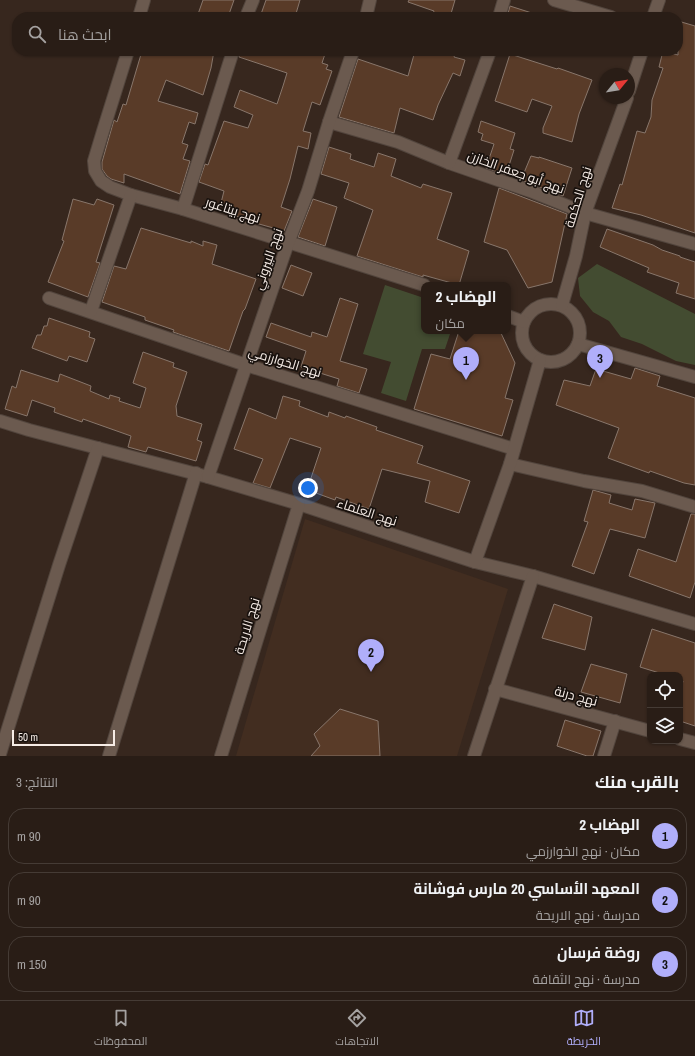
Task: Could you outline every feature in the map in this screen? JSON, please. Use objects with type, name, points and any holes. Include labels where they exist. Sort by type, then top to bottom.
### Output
[{"type":"street","points":[[140,12],[144,0]]},
{"type":"street","points":[[248,12],[253,0]]},
{"type":"street","points":[[367,12],[370,0]]},
{"type":"street","points":[[500,12],[504,0]]},
{"type":"street","points":[[554,0],[594,12]]},
{"type":"street","points":[[655,12],[659,0]]},
{"type":"street","name":"نهج بيتاغور","points":[[126,56],[94,161],[95,171],[101,181],[110,187],[131,194],[421,284]]},
{"type":"street","points":[[183,209],[231,56]]},
{"type":"street","name":"نهج البيروني","points":[[208,477],[288,243],[308,191],[351,56]]},
{"type":"street","points":[[449,163],[488,56]]},
{"type":"street","points":[[635,73],[640,56]]},
{"type":"street","name":"نهج الحكمة","points":[[562,305],[576,256],[585,213],[625,104]]},
{"type":"street","name":"نهج أبو جعفر الخازن","points":[[329,122],[398,142],[449,163],[530,191],[585,213],[695,244]]},
{"type":"street","points":[[91,311],[131,194]]},
{"type":"street","name":"نهج الخوارزمي","points":[[49,298],[91,311],[246,365],[514,449]]},
{"type":"street","points":[[550,303],[562,305],[571,312],[578,321],[580,332],[578,344],[572,353],[562,360],[551,362],[540,360],[530,354],[524,344],[522,333],[524,322],[530,312],[539,306],[550,303]]},
{"type":"street","points":[[511,317],[524,322]]},
{"type":"street","points":[[578,344],[695,377]]},
{"type":"street","points":[[475,562],[510,464],[540,360]]},
{"type":"street","name":"نهج العلماء","points":[[0,421],[29,430],[196,473],[300,504],[475,562],[532,576],[695,624]]},
{"type":"street","points":[[0,754],[98,448]]},
{"type":"street","points":[[510,464],[584,481],[642,491],[695,507]]},
{"type":"street","points":[[109,756],[196,473]]},
{"type":"street","name":"نهج الاريحة","points":[[221,756],[300,504]]},
{"type":"street","points":[[474,756],[532,576]]},
{"type":"street","name":"نهج درنة","points":[[495,689],[647,730]]},
{"type":"street","points":[[604,756],[615,721]]},
{"type":"street","points":[[683,740],[695,743]]},
{"type":"shaded area","points":[[305,519],[508,589],[457,756],[236,756]]},
{"type":"green space","points":[[597,264],[695,314],[695,365],[676,361],[642,344],[621,337],[609,321],[593,312],[580,296],[578,278]]},
{"type":"green space","points":[[385,285],[421,297],[421,334],[450,334],[445,349],[422,349],[406,401],[381,393],[391,362],[363,354]]},
{"type":"building","points":[[203,0],[234,0],[230,12],[199,12]]},
{"type":"building","points":[[266,0],[300,0],[296,12],[262,12]]},
{"type":"building","points":[[409,0],[455,0],[451,12],[434,12],[408,2]]},
{"type":"building","points":[[510,6],[529,12],[508,12]]},
{"type":"building","points":[[683,22],[695,26],[695,233],[641,215],[612,208],[620,184],[622,185],[637,131],[645,133],[651,117],[652,100],[663,68],[659,67],[662,56],[683,56]]},
{"type":"building","points":[[141,56],[213,56],[203,95],[166,80],[158,101],[198,113],[195,124],[189,122],[182,143],[188,145],[183,159],[190,161],[180,194],[124,174],[124,183],[111,179],[102,169],[102,162],[114,120],[117,122],[123,104],[126,105]]},
{"type":"building","points":[[324,56],[322,63],[328,65],[326,69],[332,71],[320,105],[312,102],[303,131],[311,133],[308,149],[298,146],[281,207],[292,211],[284,231],[234,215],[238,209],[221,203],[224,191],[199,182],[205,164],[208,165],[224,121],[248,128],[253,115],[234,107],[240,90],[277,104],[283,86],[287,73],[239,57]]},
{"type":"building","points":[[414,56],[454,56],[465,60],[460,76],[453,73],[438,105],[433,120],[400,108],[394,133],[339,117],[358,59],[408,76]]},
{"type":"building","points":[[509,56],[516,56],[557,69],[558,68],[592,80],[579,114],[572,142],[543,133],[543,128],[552,106],[532,99],[527,112],[495,101]]},
{"type":"building","points":[[481,121],[515,133],[510,149],[514,150],[506,175],[486,168],[494,144],[481,140],[483,134],[478,132]]},
{"type":"building","points":[[329,147],[351,154],[350,159],[374,167],[378,153],[396,159],[391,176],[421,188],[423,184],[452,193],[437,239],[469,251],[460,282],[448,282],[423,275],[423,277],[357,256],[373,210],[344,198],[349,183],[321,174]]},
{"type":"building","points":[[531,156],[539,157],[572,168],[563,196],[521,180]]},
{"type":"building","points":[[499,188],[567,214],[552,282],[528,288],[507,250],[484,242]]},
{"type":"building","points":[[73,199],[94,205],[97,199],[114,205],[96,262],[100,263],[88,297],[48,282],[64,241],[62,240]]},
{"type":"building","points":[[313,199],[337,207],[325,246],[298,237]]},
{"type":"building","points":[[141,228],[191,243],[191,241],[203,246],[203,241],[217,245],[212,264],[256,279],[229,351],[173,332],[174,330],[145,320],[145,317],[102,302],[114,266],[126,269]]},
{"type":"building","points":[[607,229],[695,262],[695,299],[676,293],[679,283],[647,272],[649,268],[600,247]]},
{"type":"building","points":[[291,265],[312,273],[303,296],[282,288]]},
{"type":"building","points":[[340,298],[358,304],[340,361],[367,369],[359,393],[337,386],[339,379],[301,367],[306,351],[266,337],[271,323],[311,337],[312,332],[327,337]]},
{"type":"building","points":[[49,318],[90,332],[89,337],[95,339],[87,362],[69,356],[67,361],[32,348],[37,335],[41,335],[44,326],[47,326]]},
{"type":"building","points":[[458,334],[501,334],[515,363],[505,398],[513,400],[502,436],[414,409],[431,354],[450,359]]},
{"type":"building","points":[[143,352],[174,363],[173,367],[187,372],[176,406],[177,416],[202,424],[197,440],[202,442],[196,461],[148,447],[146,452],[128,447],[131,436],[83,419],[82,422],[54,412],[55,408],[32,400],[27,416],[5,409],[12,386],[16,388],[21,370],[58,382],[60,374],[91,386],[90,391],[109,399],[110,395],[120,398],[119,401],[140,408],[146,388],[133,383]]},
{"type":"building","points":[[635,368],[660,376],[657,386],[695,398],[695,485],[684,483],[650,471],[649,473],[608,458],[619,428],[556,405],[564,380],[590,386],[596,369],[631,379]]},
{"type":"building","points":[[283,396],[300,401],[299,406],[328,417],[329,412],[345,418],[346,416],[377,427],[376,430],[423,446],[417,463],[470,481],[459,513],[425,502],[430,481],[382,469],[369,509],[336,497],[335,500],[316,493],[317,489],[308,487],[321,448],[290,438],[270,488],[253,483],[263,459],[234,449],[249,408],[276,419]]},
{"type":"building","points":[[593,490],[611,495],[609,503],[632,510],[635,499],[655,503],[645,538],[610,529],[594,574],[572,566],[588,522],[584,521]]},
{"type":"building","points":[[691,514],[695,514],[695,582],[690,598],[629,576],[638,549],[676,562]]},
{"type":"building","points":[[554,604],[592,617],[585,650],[542,638]]},
{"type":"building","points":[[652,629],[695,643],[695,726],[683,722],[683,672],[656,672],[640,667]]},
{"type":"building","points":[[591,664],[627,674],[620,703],[581,692]]},
{"type":"building","points":[[340,709],[378,721],[380,756],[311,756],[320,746],[314,734]]},
{"type":"building","points":[[565,720],[601,731],[593,756],[587,756],[557,746]]},
{"type":"place","name":"روضة فرسان","points":[[600,378]]},
{"type":"place","name":"الهضاب 2","points":[[466,380]]},
{"type":"place","name":"المعهد الأساسي 20 مارس فوشانة","points":[[371,672]]}]
